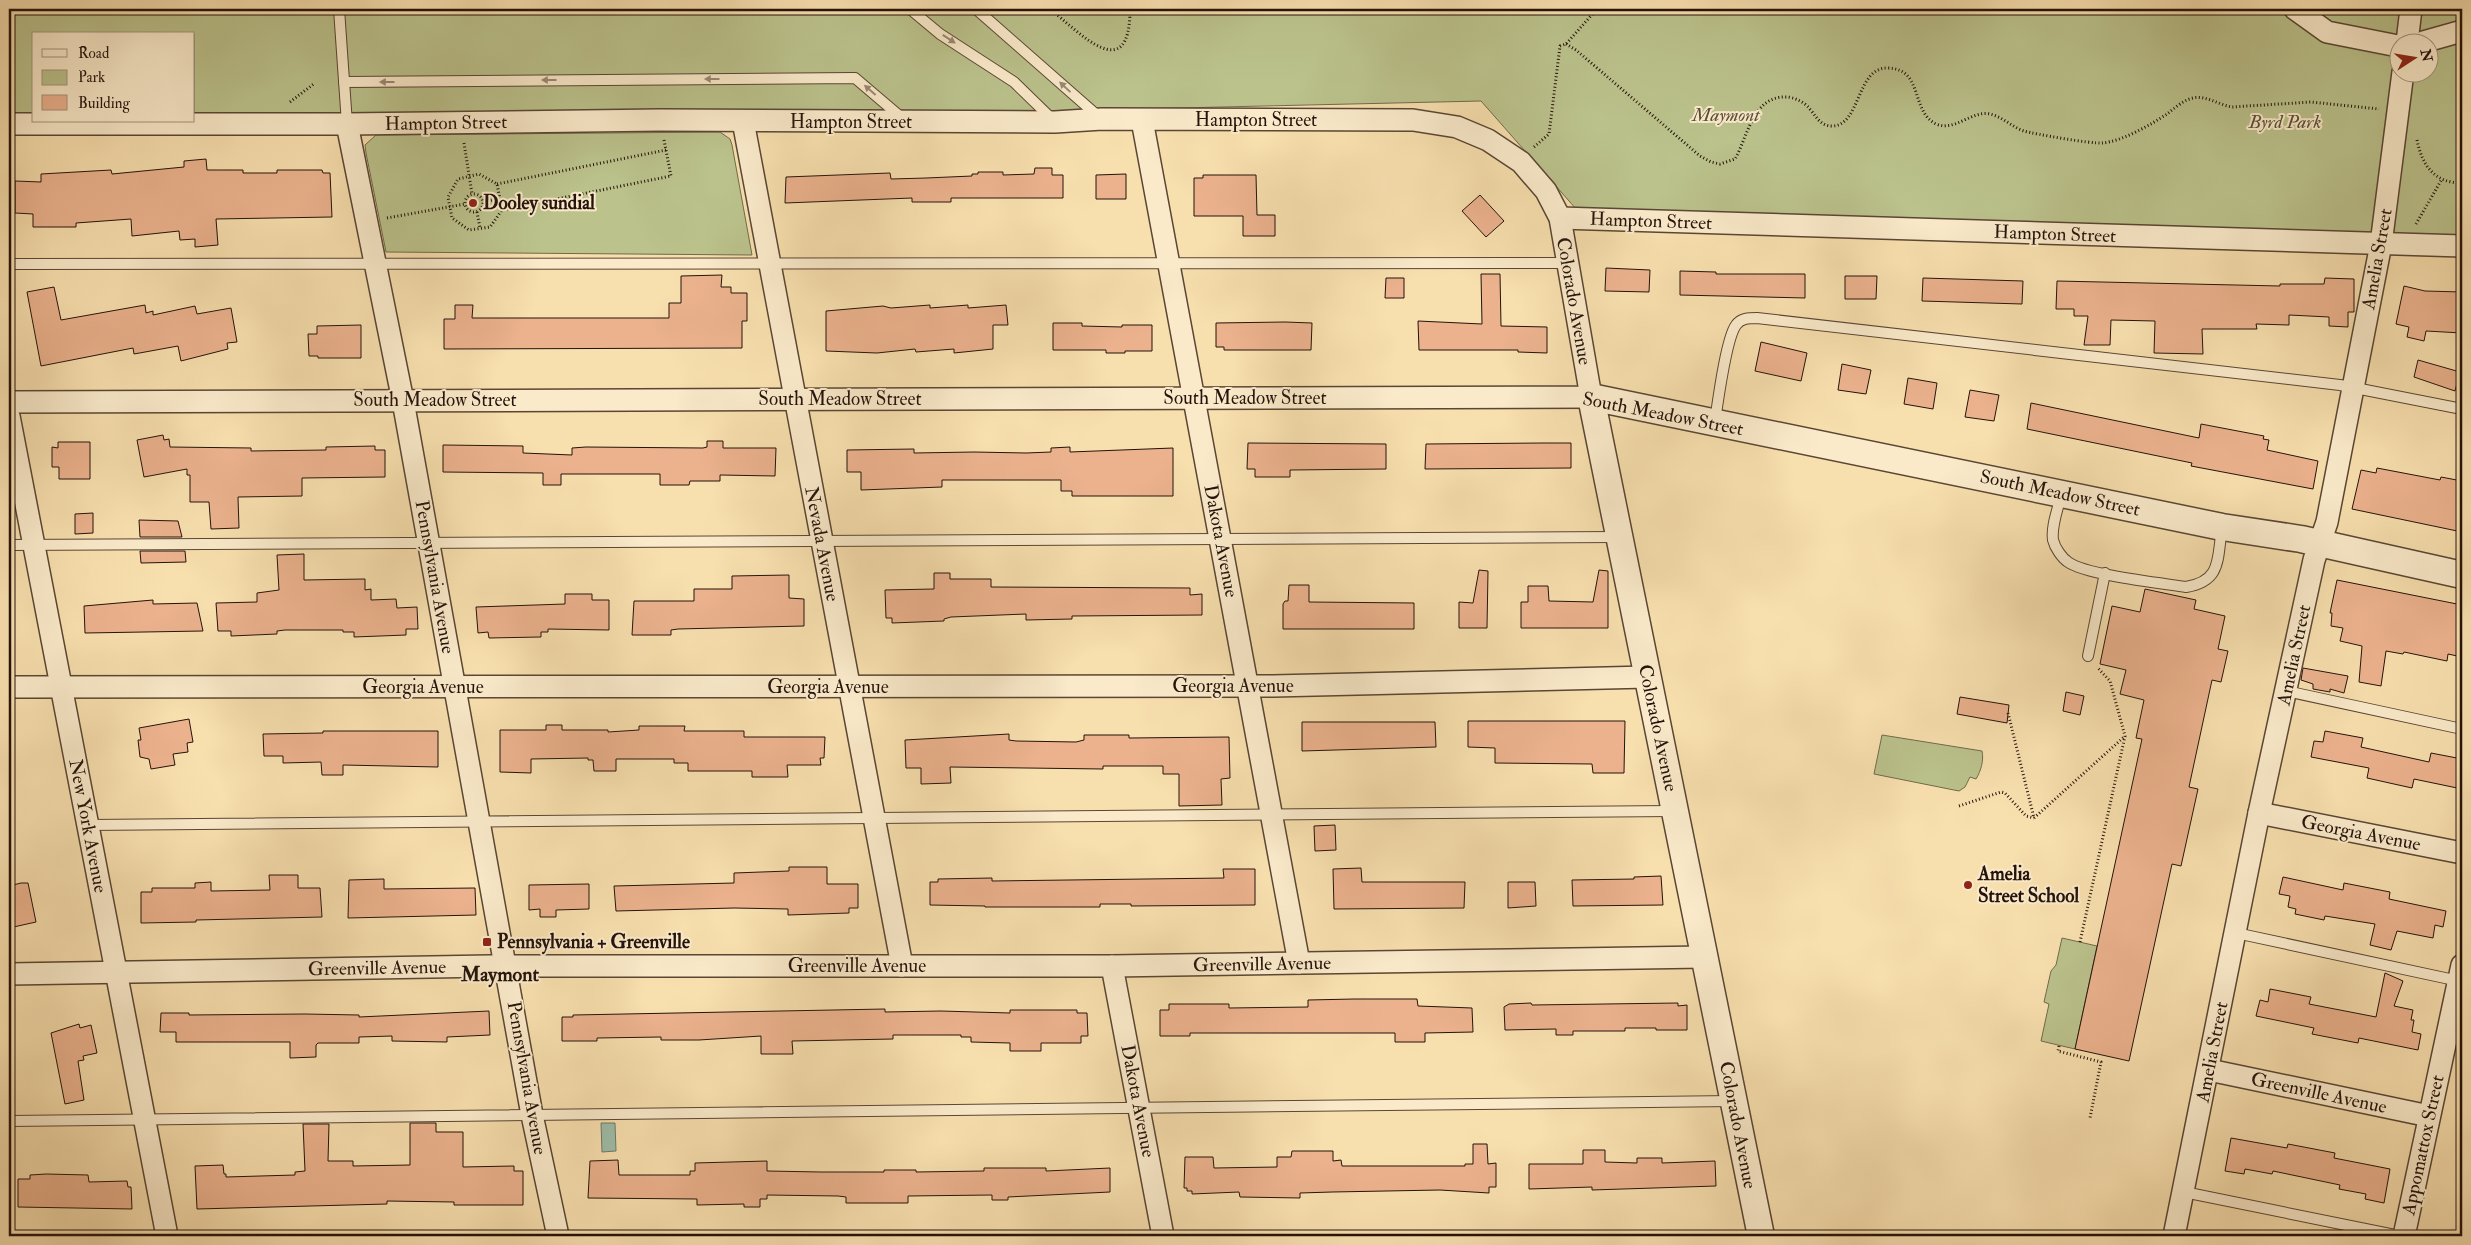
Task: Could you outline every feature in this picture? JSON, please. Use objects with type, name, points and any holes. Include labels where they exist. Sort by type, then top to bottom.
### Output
[{"type":"street","points":[[2295,9],[2328,32],[2388,44]]},
{"type":"street","points":[[2408,32],[2411,9]]},
{"type":"street","points":[[2438,38],[2462,31]]},
{"type":"street","name":"Amelia Street","points":[[2174,1236],[2209,1070],[2259,813],[2314,560],[2327,522],[2381,244],[2402,82]]},
{"type":"street","name":"Hampton Street","points":[[9,124],[743,121],[1056,122],[1102,119],[1413,120],[1457,127],[1506,150],[1524,165],[1546,191],[1560,218],[2462,246]]},
{"type":"street","name":"Dakota Avenue","points":[[1142,120],[1299,963]]},
{"type":"street","name":"Nevada Avenue","points":[[743,121],[902,966]]},
{"type":"street","name":"Pennsylvania Avenue","points":[[347,124],[403,401],[507,966],[532,1115],[558,1236]]},
{"type":"street","name":"Colorado Avenue","points":[[1560,218],[1566,262],[1591,397],[1760,1236]]},
{"type":"street","name":"South Meadow Street","points":[[9,402],[1591,397],[2222,527],[2320,544],[2462,575]]},
{"type":"street","name":"New York Avenue","points":[[9,416],[167,1236]]},
{"type":"street","name":"Georgia Avenue","points":[[9,687],[1248,686],[1647,677]]},
{"type":"street","name":"Georgia Avenue","points":[[2259,813],[2462,853]]},
{"type":"street","name":"Greenville Avenue","points":[[9,974],[507,966],[1112,966],[1704,957]]},
{"type":"street","name":"Dakota Avenue","points":[[1112,966],[1163,1236]]},
{"type":"street","name":"Appomattox Street","points":[[2404,1236],[2460,974]]},
{"type":"street","name":"Greenville Avenue","points":[[2209,1070],[2429,1116]]},
{"type":"lane","points":[[339,9],[347,124]]},
{"type":"lane","points":[[910,9],[940,34],[1014,82],[1056,122]]},
{"type":"lane","points":[[976,9],[1102,119]]},
{"type":"lane","points":[[344,82],[855,78],[907,122]]},
{"type":"lane","points":[[9,264],[1566,262]]},
{"type":"lane","points":[[1714,423],[1733,332],[1736,325],[1744,318],[2353,387],[2462,409]]},
{"type":"lane","points":[[2061,494],[2053,527],[2053,542],[2068,562],[2080,568],[2105,574],[2186,587],[2208,581],[2214,571],[2222,527]]},
{"type":"lane","points":[[9,545],[1620,538]]},
{"type":"lane","points":[[2088,656],[2105,574]]},
{"type":"lane","points":[[2286,691],[2462,729]]},
{"type":"lane","points":[[88,825],[1675,811]]},
{"type":"lane","points":[[2236,933],[2460,974]]},
{"type":"lane","points":[[9,1121],[1734,1102]]},
{"type":"lane","points":[[2184,1192],[2400,1236]]},
{"type":"path","points":[[1050,9],[1086,40],[1099,48],[1107,49],[1119,46],[1127,37],[1130,9]]},
{"type":"path","points":[[1234,9],[1245,11],[1272,9]]},
{"type":"path","points":[[1532,149],[1549,134],[1557,54],[1560,46],[1566,44],[1597,9]]},
{"type":"path","points":[[1566,44],[1576,50],[1688,148],[1711,162],[1720,164],[1735,159],[1759,108],[1767,101],[1778,97],[1789,97],[1800,101],[1825,125],[1834,126],[1843,122],[1849,115],[1871,76],[1878,69],[1888,68],[1910,75],[1926,115],[1935,123],[1953,125],[1975,116],[1989,114],[2024,131],[2103,143],[2147,128],[2193,98],[2211,100],[2223,106],[2232,107],[2311,102],[2386,110]]},
{"type":"path","points":[[290,102],[315,82]]},
{"type":"path","points":[[461,123],[472,194]]},
{"type":"path","points":[[2416,138],[2425,166],[2433,176],[2462,183]]},
{"type":"path","points":[[666,150],[672,176],[502,210],[490,227],[469,230],[452,218],[448,197],[458,180],[469,177],[479,174],[497,184],[666,150]]},
{"type":"path","points":[[2412,230],[2442,179]]},
{"type":"path","points":[[497,184],[502,210]]},
{"type":"path","points":[[472,194],[480,195],[484,202],[483,207],[477,212],[469,210],[466,204],[468,197],[472,194]]},
{"type":"path","points":[[484,202],[500,198]]},
{"type":"path","points":[[384,218],[466,204]]},
{"type":"path","points":[[477,212],[480,228]]},
{"type":"path","points":[[2080,942],[2125,736],[2110,681],[2088,656]]},
{"type":"path","points":[[2008,713],[2034,818]]},
{"type":"path","points":[[2034,818],[2125,736]]},
{"type":"path","points":[[1959,806],[2001,792],[2005,793],[2026,816],[2034,818]]},
{"type":"path","points":[[2059,1046],[2058,1051],[2101,1062]]},
{"type":"path","points":[[2090,1118],[2103,1055]]},
{"type":"green space","name":"Maymont","points":[[9,9],[2462,9],[2462,236],[1584,218],[1481,101],[9,135]]},
{"type":"green space","points":[[720,132],[730,139],[732,145],[752,255],[386,252],[365,145],[376,135]]},
{"type":"green space","points":[[1882,735],[1982,751],[1981,769],[1976,779],[1970,777],[1965,787],[1959,791],[1874,774]]},
{"type":"green space","points":[[2062,938],[2097,946],[2075,1049],[2041,1041],[2049,1004],[2044,1002],[2051,971],[2056,965]]},
{"type":"shaded area","points":[[601,1123],[615,1123],[616,1151],[602,1152]]},
{"type":"building","points":[[206,159],[207,170],[243,170],[243,173],[277,173],[277,170],[322,170],[323,173],[330,173],[332,217],[216,219],[218,245],[195,247],[195,239],[180,240],[179,231],[132,236],[131,219],[76,223],[76,227],[33,227],[33,214],[15,213],[15,181],[41,182],[41,174],[111,170],[112,174],[184,167],[184,161]]},
{"type":"building","points":[[1035,168],[1052,168],[1052,175],[1063,175],[1063,198],[951,198],[951,202],[912,202],[912,198],[785,203],[786,177],[890,173],[891,179],[926,178],[972,176],[972,174],[978,174],[978,172],[1003,172],[1003,175],[1034,174]]},
{"type":"building","points":[[1126,174],[1126,199],[1096,199],[1096,175]]},
{"type":"building","points":[[1203,175],[1256,175],[1257,215],[1275,215],[1275,236],[1243,236],[1243,216],[1194,216],[1194,178],[1203,178]]},
{"type":"building","points":[[1480,195],[1504,221],[1486,237],[1462,211]]},
{"type":"building","points":[[1606,268],[1650,270],[1649,292],[1605,291]]},
{"type":"building","points":[[1680,271],[1716,272],[1716,274],[1805,274],[1805,298],[1680,295]]},
{"type":"building","points":[[1481,274],[1500,274],[1501,326],[1547,327],[1547,353],[1518,352],[1518,350],[1419,350],[1418,321],[1482,324]]},
{"type":"building","points":[[722,275],[721,287],[731,287],[731,293],[747,293],[747,321],[742,321],[742,348],[444,349],[444,319],[455,319],[455,305],[473,305],[472,318],[669,318],[669,303],[681,303],[681,276]]},
{"type":"building","points":[[1845,276],[1877,276],[1876,299],[1845,299]]},
{"type":"building","points":[[1386,278],[1404,278],[1404,298],[1385,298]]},
{"type":"building","points":[[1923,278],[2023,281],[2022,304],[1922,301]]},
{"type":"building","points":[[2325,278],[2354,279],[2354,312],[2348,312],[2348,327],[2329,326],[2329,317],[2289,315],[2289,325],[2256,324],[2257,329],[2202,329],[2203,354],[2154,353],[2155,321],[2111,320],[2110,345],[2084,345],[2088,316],[2074,316],[2074,309],[2056,309],[2057,281],[2280,286],[2280,284],[2324,284]]},
{"type":"building","points":[[2404,286],[2425,291],[2462,292],[2462,333],[2426,331],[2424,341],[2407,337],[2409,327],[2396,324]]},
{"type":"building","points":[[54,287],[61,320],[145,305],[146,313],[153,311],[153,315],[195,306],[197,314],[231,308],[237,342],[227,343],[228,349],[181,361],[178,346],[134,354],[133,348],[41,366],[27,292]]},
{"type":"building","points":[[930,305],[930,308],[968,305],[968,308],[1006,305],[1008,325],[993,325],[993,349],[954,353],[954,349],[916,352],[915,349],[877,353],[826,351],[826,311],[883,306],[891,308]]},
{"type":"building","points":[[1053,323],[1082,323],[1082,326],[1122,327],[1122,325],[1152,325],[1152,351],[1106,353],[1106,350],[1053,350]]},
{"type":"building","points":[[1216,323],[1312,323],[1311,350],[1224,350],[1224,347],[1216,347]]},
{"type":"building","points":[[361,325],[361,358],[318,358],[318,356],[309,356],[308,334],[317,334],[317,326]]},
{"type":"building","points":[[1761,342],[1807,353],[1801,381],[1755,371]]},
{"type":"building","points":[[2418,360],[2460,372],[2455,391],[2414,377]]},
{"type":"building","points":[[1842,364],[1871,370],[1866,394],[1838,390]]},
{"type":"building","points":[[1908,378],[1937,383],[1933,409],[1904,404]]},
{"type":"building","points":[[1970,390],[1999,395],[1994,421],[1965,417]]},
{"type":"building","points":[[2031,403],[2199,438],[2201,424],[2264,436],[2263,439],[2269,440],[2267,450],[2318,461],[2313,489],[2191,466],[2192,463],[2027,429]]},
{"type":"building","points":[[163,435],[164,440],[169,439],[170,447],[251,448],[251,451],[326,450],[326,447],[375,446],[375,450],[385,450],[385,477],[302,478],[302,496],[238,497],[239,528],[211,529],[209,502],[190,502],[190,475],[187,475],[187,469],[144,477],[137,440]]},
{"type":"building","points":[[707,441],[723,441],[723,448],[776,448],[775,476],[720,475],[720,481],[690,481],[689,485],[660,485],[660,474],[561,474],[561,485],[543,485],[543,473],[443,472],[443,445],[523,446],[523,453],[572,455],[572,448],[703,448],[707,447]]},
{"type":"building","points":[[58,442],[90,442],[90,479],[59,479],[59,467],[52,467],[52,447],[58,448]]},
{"type":"building","points":[[1248,443],[1386,444],[1386,469],[1290,470],[1290,477],[1255,477],[1255,469],[1247,469]]},
{"type":"building","points":[[1571,443],[1571,468],[1425,469],[1426,444]]},
{"type":"building","points":[[1070,447],[1070,452],[1173,448],[1173,496],[1072,496],[1072,491],[1061,491],[1061,480],[942,480],[942,487],[861,490],[861,472],[847,472],[847,450],[914,449],[914,453],[1026,453],[1051,452],[1051,448]]},
{"type":"building","points":[[2377,468],[2440,480],[2441,477],[2462,481],[2462,532],[2352,509],[2361,470],[2376,473]]},
{"type":"building","points":[[93,513],[93,533],[75,534],[75,514]]},
{"type":"building","points":[[139,520],[178,521],[182,537],[140,537]]},
{"type":"building","points":[[140,551],[185,551],[186,562],[141,563]]},
{"type":"building","points":[[304,554],[304,580],[365,579],[365,590],[371,589],[371,600],[396,599],[397,608],[417,607],[418,629],[406,629],[406,635],[354,637],[354,632],[343,632],[343,630],[285,630],[277,631],[277,634],[231,636],[231,631],[218,631],[216,603],[257,602],[257,593],[279,590],[277,555]]},
{"type":"building","points":[[1479,570],[1488,571],[1487,628],[1459,628],[1459,602],[1473,603]]},
{"type":"building","points":[[1599,570],[1608,571],[1608,628],[1521,628],[1521,602],[1528,602],[1528,586],[1548,586],[1549,601],[1593,602]]},
{"type":"building","points":[[934,573],[950,573],[950,579],[991,579],[991,587],[1190,588],[1190,595],[1202,594],[1202,615],[1072,616],[1072,619],[1026,620],[1026,614],[951,617],[944,619],[944,621],[892,623],[892,618],[886,618],[885,590],[934,589]]},
{"type":"building","points":[[789,575],[789,598],[804,599],[804,626],[678,629],[671,630],[671,635],[632,635],[634,601],[694,601],[694,589],[732,589],[732,576]]},
{"type":"building","points":[[2337,580],[2462,605],[2462,657],[2448,654],[2447,661],[2404,652],[2403,654],[2386,651],[2381,686],[2359,682],[2362,646],[2340,641],[2343,628],[2331,626],[2332,613],[2330,613]]},
{"type":"building","points":[[1289,585],[1309,585],[1309,602],[1414,603],[1414,629],[1283,629],[1283,604],[1285,601],[1288,601]]},
{"type":"building","points":[[2145,589],[2196,600],[2194,609],[2225,616],[2218,649],[2228,651],[2221,682],[2212,680],[2189,787],[2198,789],[2181,866],[2172,864],[2129,1061],[2075,1049],[2142,739],[2136,738],[2144,700],[2120,694],[2126,670],[2100,664],[2112,606],[2140,612]]},
{"type":"building","points":[[565,594],[592,594],[592,600],[609,600],[609,630],[548,629],[548,632],[541,632],[541,637],[489,638],[488,632],[478,633],[476,607],[565,604]]},
{"type":"building","points":[[153,600],[153,604],[197,603],[203,631],[85,633],[84,606]]},
{"type":"building","points":[[2303,668],[2348,676],[2344,693],[2330,689],[2330,692],[2313,689],[2313,684],[2301,680]]},
{"type":"building","points":[[2066,692],[2084,696],[2080,715],[2063,711]]},
{"type":"building","points":[[1960,697],[2009,705],[2007,723],[1957,714]]},
{"type":"building","points":[[189,719],[193,742],[187,743],[188,752],[173,754],[175,765],[151,769],[149,759],[140,757],[138,740],[141,740],[139,728]]},
{"type":"building","points":[[1468,721],[1625,721],[1624,773],[1593,773],[1592,764],[1495,763],[1495,748],[1468,747]]},
{"type":"building","points":[[1302,722],[1435,722],[1436,747],[1302,751]]},
{"type":"building","points":[[546,725],[562,725],[562,730],[608,730],[608,732],[639,730],[639,726],[685,726],[684,731],[744,731],[744,737],[825,737],[824,758],[820,758],[821,765],[787,765],[788,777],[752,777],[752,771],[688,771],[688,763],[674,763],[674,759],[616,759],[616,771],[594,771],[593,760],[588,760],[588,758],[531,759],[531,773],[500,772],[500,730],[546,730]]},
{"type":"building","points":[[323,731],[438,731],[438,767],[343,765],[343,775],[322,775],[321,762],[283,763],[283,756],[264,756],[263,734],[323,733]]},
{"type":"building","points":[[2325,731],[2363,738],[2361,747],[2429,762],[2431,753],[2462,759],[2462,789],[2414,779],[2412,788],[2367,778],[2369,768],[2311,757],[2314,741],[2323,742]]},
{"type":"building","points":[[1009,734],[1009,740],[1016,741],[1076,742],[1084,740],[1084,735],[1129,735],[1129,738],[1229,737],[1230,778],[1221,779],[1222,805],[1179,806],[1179,774],[1163,774],[1163,766],[1103,766],[1103,769],[950,767],[951,783],[921,784],[921,768],[906,768],[905,740]]},
{"type":"building","points":[[1335,825],[1336,850],[1315,851],[1314,826]]},
{"type":"building","points":[[789,867],[827,867],[827,884],[858,884],[858,908],[849,908],[849,913],[788,915],[788,909],[734,908],[616,911],[614,886],[734,883],[734,873],[789,871]]},
{"type":"building","points":[[1361,868],[1362,882],[1465,882],[1464,908],[1334,909],[1333,869]]},
{"type":"building","points":[[1223,869],[1255,869],[1255,905],[1131,906],[1131,904],[1100,904],[1100,907],[985,907],[930,905],[930,882],[938,882],[938,879],[992,878],[992,881],[1224,878]]},
{"type":"building","points":[[269,875],[298,875],[298,888],[320,888],[322,917],[141,923],[141,892],[152,892],[152,888],[195,888],[195,883],[211,882],[211,891],[270,890]]},
{"type":"building","points":[[1661,876],[1663,905],[1573,906],[1572,880],[1634,879],[1634,877]]},
{"type":"building","points":[[2283,877],[2343,890],[2344,883],[2390,892],[2389,899],[2446,911],[2443,927],[2435,925],[2433,938],[2397,931],[2391,950],[2370,945],[2375,924],[2325,916],[2324,920],[2295,914],[2296,909],[2288,907],[2290,896],[2279,894]]},
{"type":"building","points":[[384,879],[384,889],[475,888],[476,915],[348,918],[349,880]]},
{"type":"building","points":[[1508,882],[1535,882],[1536,906],[1508,908]]},
{"type":"building","points":[[28,883],[36,922],[9,928],[9,886]]},
{"type":"building","points":[[589,884],[589,909],[556,910],[556,917],[540,917],[540,909],[529,910],[529,885]]},
{"type":"building","points":[[2385,973],[2403,981],[2394,1006],[2413,1010],[2411,1020],[2414,1020],[2412,1032],[2421,1034],[2418,1050],[2359,1038],[2358,1043],[2312,1034],[2314,1028],[2256,1016],[2260,1000],[2268,1002],[2270,989],[2311,997],[2309,1004],[2376,1017]]},
{"type":"building","points":[[1417,999],[1418,1006],[1472,1008],[1473,1032],[1425,1033],[1425,1042],[1395,1042],[1395,1033],[1190,1033],[1190,1036],[1160,1036],[1160,1010],[1169,1010],[1169,1004],[1229,1004],[1229,1008],[1308,1007],[1308,1000]]},
{"type":"building","points":[[1531,1003],[1532,1005],[1678,1003],[1678,1006],[1687,1005],[1687,1030],[1625,1028],[1625,1031],[1573,1031],[1573,1035],[1556,1035],[1556,1029],[1505,1030],[1504,1007],[1509,1004]]},
{"type":"building","points":[[885,1009],[885,1012],[1010,1013],[1010,1010],[1077,1010],[1077,1013],[1087,1013],[1088,1036],[1081,1036],[1081,1043],[1041,1043],[1041,1051],[1010,1051],[1010,1043],[971,1042],[971,1037],[961,1037],[961,1035],[893,1035],[893,1039],[792,1041],[793,1054],[761,1054],[761,1036],[699,1040],[661,1040],[661,1037],[597,1038],[597,1041],[562,1041],[562,1017],[573,1017],[573,1015]]},
{"type":"building","points":[[489,1011],[490,1035],[447,1037],[447,1042],[392,1041],[392,1036],[359,1037],[359,1043],[318,1043],[316,1045],[316,1057],[290,1058],[290,1042],[176,1042],[176,1032],[160,1032],[161,1013],[189,1013],[189,1015],[359,1015],[359,1017]]},
{"type":"building","points":[[79,1024],[80,1028],[91,1025],[97,1053],[83,1056],[84,1060],[78,1061],[84,1100],[65,1104],[51,1033]]},
{"type":"building","points":[[410,1123],[436,1123],[436,1132],[463,1132],[463,1167],[514,1166],[514,1171],[523,1171],[523,1205],[454,1205],[454,1202],[387,1201],[387,1204],[197,1209],[195,1166],[223,1165],[226,1177],[295,1175],[295,1172],[305,1171],[303,1124],[329,1124],[328,1161],[353,1161],[353,1166],[410,1165]]},
{"type":"building","points":[[2231,1138],[2287,1148],[2288,1144],[2335,1153],[2334,1158],[2390,1169],[2384,1203],[2365,1199],[2366,1194],[2339,1189],[2340,1185],[2273,1171],[2272,1174],[2245,1169],[2244,1174],[2225,1171]]},
{"type":"building","points":[[1473,1144],[1487,1144],[1488,1164],[1496,1163],[1496,1187],[1489,1187],[1489,1193],[1440,1190],[1332,1192],[1300,1193],[1300,1198],[1240,1197],[1239,1192],[1192,1194],[1192,1191],[1187,1191],[1187,1188],[1184,1188],[1185,1157],[1213,1157],[1214,1168],[1277,1167],[1277,1157],[1291,1157],[1292,1151],[1333,1151],[1333,1161],[1341,1160],[1342,1166],[1465,1166],[1465,1164],[1473,1164]]},
{"type":"building","points":[[1583,1150],[1605,1150],[1605,1162],[1637,1163],[1637,1158],[1662,1158],[1662,1163],[1715,1161],[1716,1186],[1592,1190],[1592,1187],[1529,1189],[1529,1164],[1583,1164]]},
{"type":"building","points":[[618,1160],[619,1175],[690,1175],[690,1171],[695,1171],[695,1163],[767,1161],[767,1171],[884,1172],[884,1170],[916,1170],[916,1172],[984,1171],[984,1168],[1046,1168],[1046,1171],[1110,1168],[1110,1192],[1008,1197],[1008,1200],[992,1200],[992,1195],[908,1196],[908,1203],[846,1203],[846,1197],[838,1196],[767,1195],[767,1199],[760,1199],[760,1207],[744,1207],[744,1204],[697,1205],[697,1199],[588,1198],[590,1161]]},
{"type":"building","points":[[30,1175],[88,1175],[89,1182],[127,1181],[128,1187],[131,1187],[132,1209],[18,1207],[18,1179],[30,1179]]},
{"type":"place","name":"Dooley sundial","points":[[473,203]]},
{"type":"place","name":"Amelia Street School","points":[[1968,885]]},
{"type":"place","name":"Pennsylvania + Greenville","points":[[487,942]]},
{"type":"district","name":"Maymont","points":[[500,974]]},
{"type":"park label","name":"Byrd Park","points":[[2285,122]]}]
